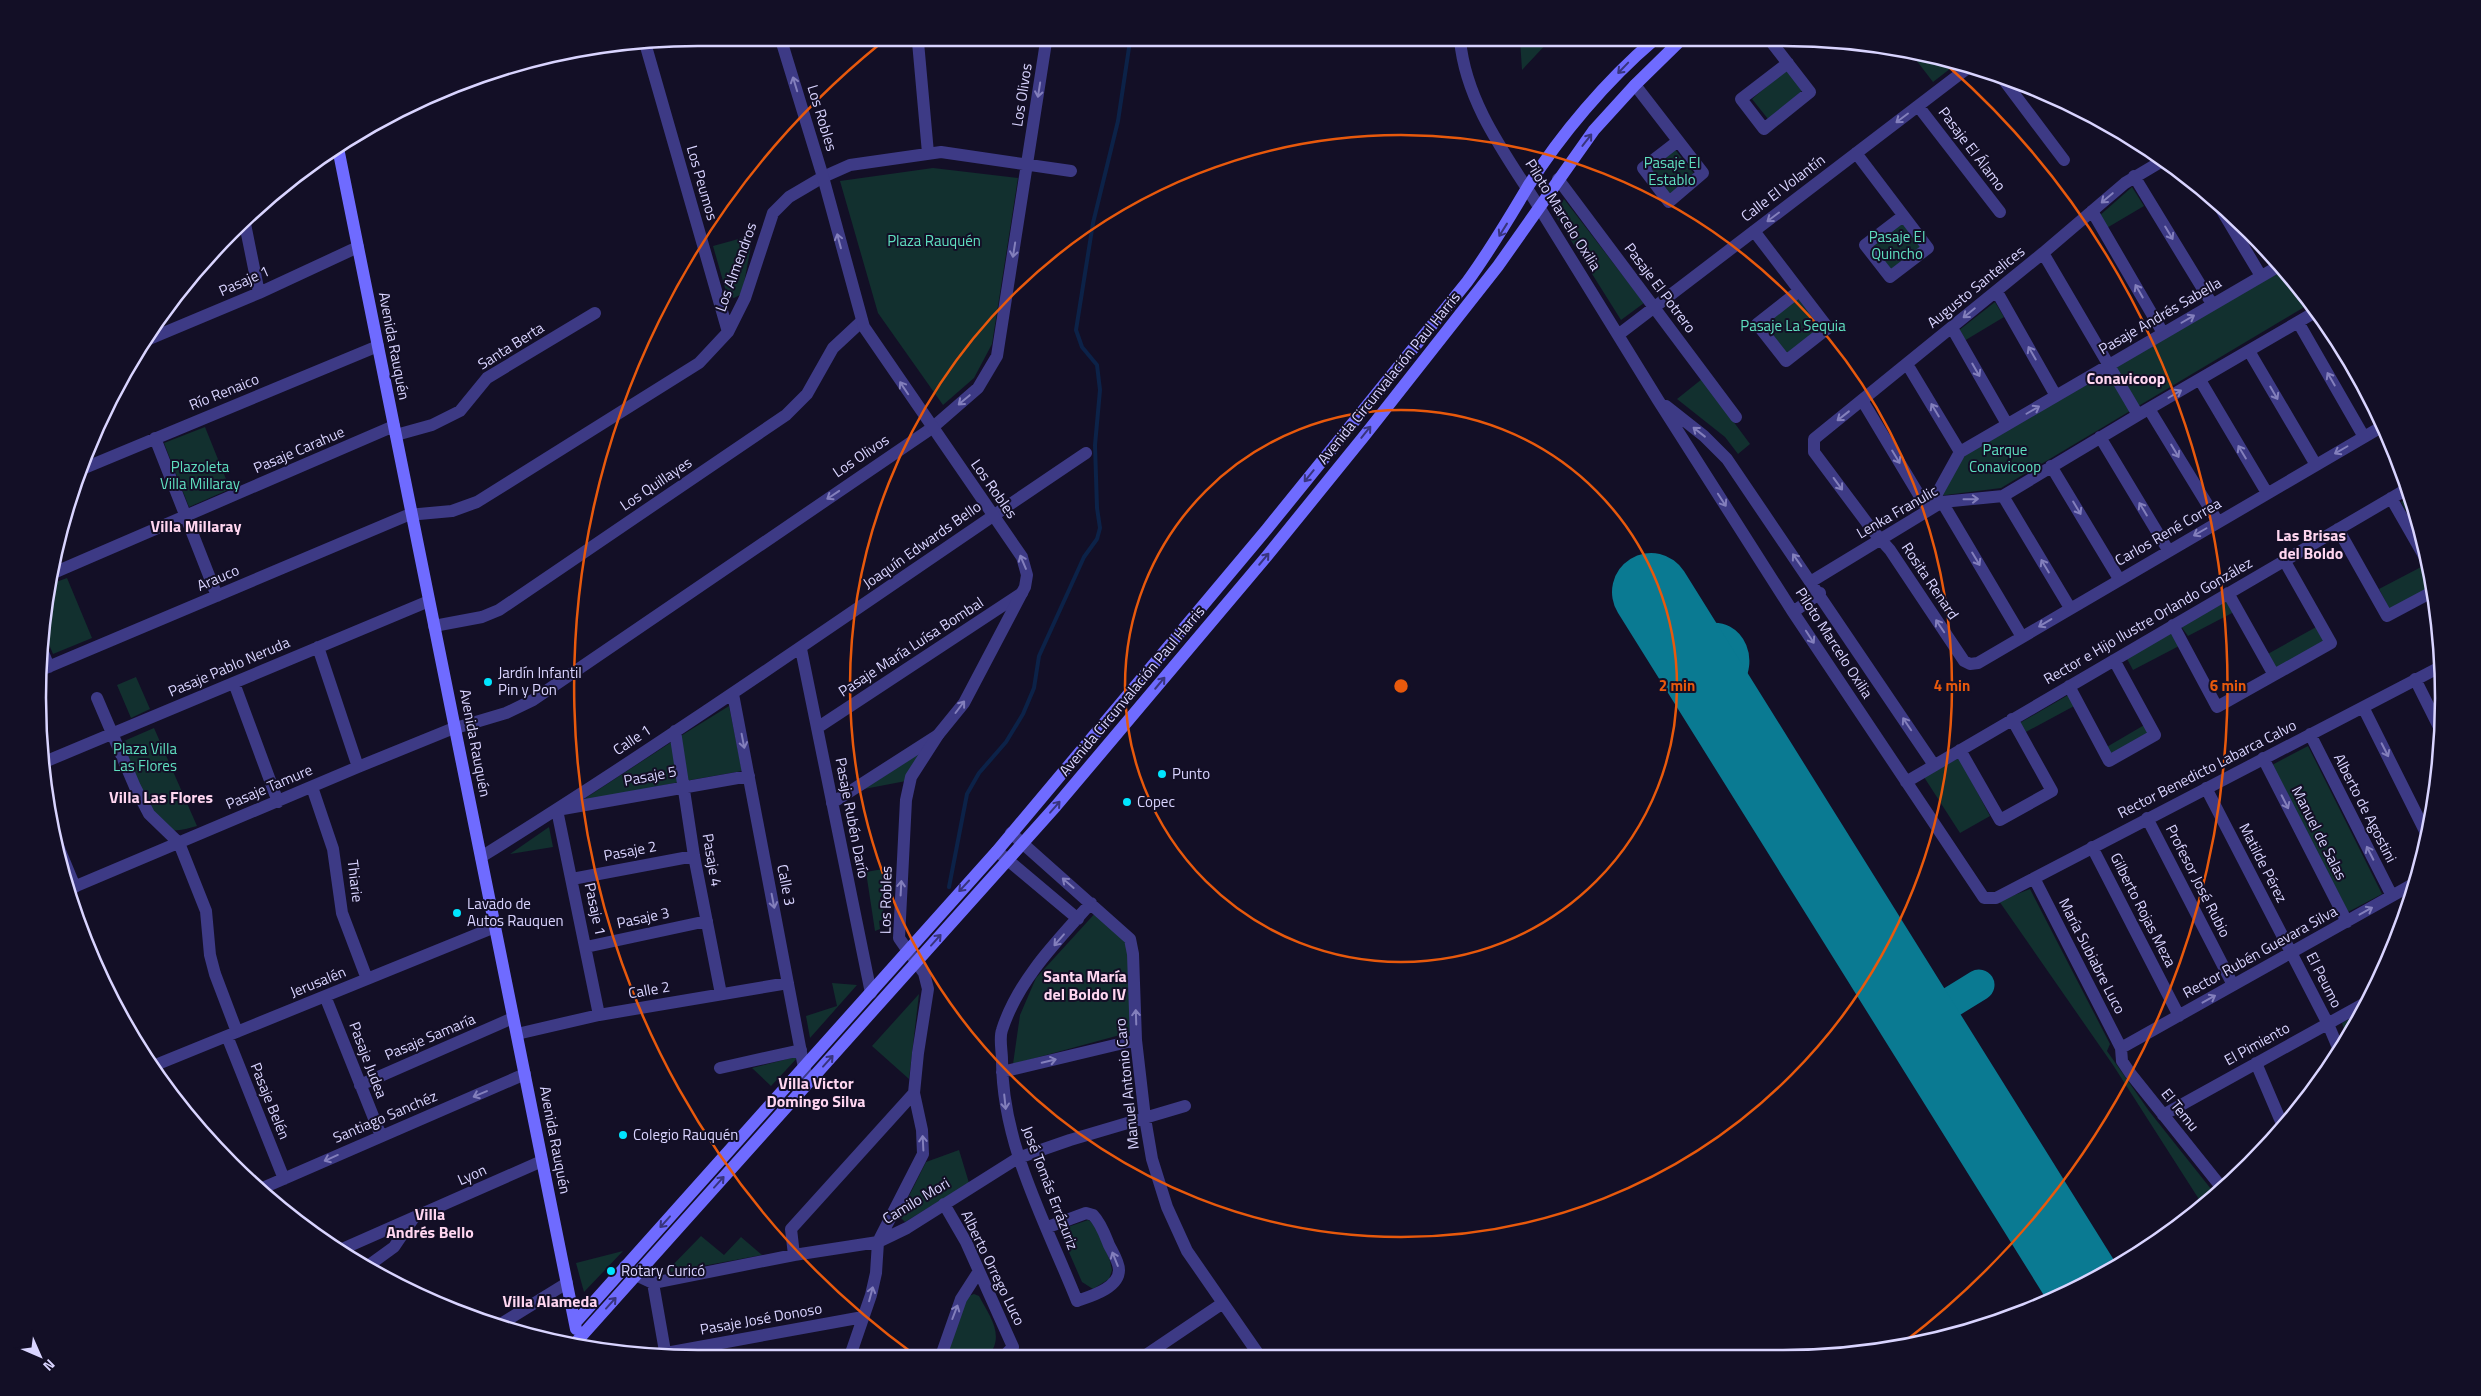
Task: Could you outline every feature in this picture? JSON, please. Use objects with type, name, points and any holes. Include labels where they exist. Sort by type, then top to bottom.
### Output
[{"type":"main road","name":"Avenida Circunvalación Paul Harris","points":[[575,1323],[997,851],[1230,574],[1467,282],[1501,234],[1527,188],[1594,100],[1648,46]]},
{"type":"main road","name":"Avenida Circunvalación Paul Harris","points":[[582,1339],[636,1275],[1062,799],[1273,548],[1476,294],[1594,130],[1635,84],[1675,46]]},
{"type":"main road","name":"Avenida Rauquén","points":[[339,154],[395,430],[410,515],[578,1338]]},
{"type":"street","name":"Los Robles","points":[[783,46],[862,322],[873,343],[1025,563],[1027,575],[1022,593],[964,703],[938,735],[911,777],[906,800],[899,938],[924,973],[928,989],[914,1093],[922,1130],[923,1154],[878,1242]]},
{"type":"street","points":[[918,46],[928,153]]},
{"type":"street","name":"Los Olivos","points":[[455,728],[506,713],[533,700],[932,428],[978,388],[997,356],[1045,46]]},
{"type":"street","name":"Piloto Marcelo Oxilia","points":[[1461,46],[1464,68],[1473,96],[1527,188],[1658,400],[1793,612],[1979,893],[1987,899]]},
{"type":"street","points":[[1775,46],[1788,63],[1810,92],[1764,129],[1741,99],[1788,63]]},
{"type":"street","name":"Los Peumos","points":[[647,49],[728,332]]},
{"type":"street","name":"Calle El Volantín","points":[[1618,335],[1963,72]]},
{"type":"street","points":[[1635,84],[1703,173],[1669,202],[1643,168],[1678,141]]},
{"type":"street","points":[[2009,88],[2064,160]]},
{"type":"street","name":"Pasaje El Álamo","points":[[1918,106],[2000,212]]},
{"type":"street","name":"Los Almendros","points":[[410,515],[452,511],[477,502],[699,363],[728,332],[745,298],[773,213],[789,197],[822,177],[850,165],[941,152],[1072,171]]},
{"type":"street","points":[[1856,153],[1928,248],[1890,277],[1865,245],[1903,216]]},
{"type":"street","name":"Augusto Santelices","points":[[1813,443],[1816,437],[2043,254],[2134,176],[2156,164]]},
{"type":"street","points":[[2134,176],[2212,304]]},
{"type":"street","name":"Pasaje El Potrero","points":[[1558,180],[1736,417]]},
{"type":"street","points":[[2092,211],[2163,333]]},
{"type":"street","points":[[2230,224],[2261,276]]},
{"type":"street","points":[[246,229],[259,293]]},
{"type":"street","points":[[1754,231],[1828,328],[1786,361],[1757,324],[1799,291]]},
{"type":"street","name":"Pasaje 1","points":[[156,336],[259,293],[358,247]]},
{"type":"street","points":[[2043,254],[2110,364],[2218,522]]},
{"type":"street","name":"Pasaje Andrés Sabella","points":[[1960,452],[2274,269]]},
{"type":"street","points":[[1996,292],[2056,396]]},
{"type":"street","name":"Santa Berta","points":[[395,430],[432,425],[460,411],[487,378],[595,313]]},
{"type":"street","name":"Lenka Franulic","points":[[1812,581],[1942,502],[2003,496],[2100,437],[2310,315]]},
{"type":"street","name":"Los Quillayes","points":[[434,626],[482,616],[499,610],[786,415],[807,394],[833,348],[862,322]]},
{"type":"street","points":[[2298,322],[2364,437]]},
{"type":"street","points":[[1952,328],[2007,424]]},
{"type":"street","name":"Río Renaico","points":[[90,466],[378,346]]},
{"type":"street","points":[[2249,351],[2316,465]]},
{"type":"street","points":[[1908,364],[1960,452],[1928,510]]},
{"type":"street","points":[[2200,380],[2267,494]]},
{"type":"street","name":"Piloto Marcelo Oxilia","points":[[1658,400],[1704,436],[1727,458],[1812,581],[1934,765]]},
{"type":"street","points":[[1862,400],[1928,510]]},
{"type":"street","name":"Pasaje Carahue","points":[[59,571],[395,430]]},
{"type":"street","name":"Carlos René Correa","points":[[1970,664],[1978,662],[2022,637],[2377,430]]},
{"type":"street","points":[[2100,437],[2168,550]]},
{"type":"street","points":[[155,438],[217,596]]},
{"type":"street","name":"Rosita Renard","points":[[1813,443],[1814,452],[1881,540],[1962,658],[1970,664]]},
{"type":"street","name":"Joaquín Edwards Bello","points":[[801,648],[1086,453]]},
{"type":"street","points":[[2051,466],[2119,579]]},
{"type":"street","name":"Rector e Hijo Ilustre Orlando González","points":[[1906,782],[2401,492]]},
{"type":"street","points":[[2003,496],[2070,608]]},
{"type":"street","points":[[2391,498],[2416,541]]},
{"type":"street","points":[[1942,502],[2022,637]]},
{"type":"street","name":"Arauco","points":[[47,668],[410,515]]},
{"type":"street","points":[[2338,529],[2387,616],[2426,595]]},
{"type":"street","points":[[2173,625],[2217,707],[2331,643],[2284,560]]},
{"type":"street","name":"Pasaje María Luísa Bombal","points":[[817,728],[1022,593]]},
{"type":"street","points":[[2228,593],[2274,674]]},
{"type":"street","points":[[1793,612],[1820,594]]},
{"type":"street","name":"Pasaje Pablo Neruda","points":[[50,760],[429,601]]},
{"type":"street","points":[[318,647],[358,768]]},
{"type":"street","name":"Calle 1","points":[[481,857],[557,810],[801,648]]},
{"type":"street","name":"Pasaje Rubén Darío","points":[[801,648],[871,993]]},
{"type":"street","points":[[2069,686],[2109,761],[2155,735],[2114,660]]},
{"type":"street","name":"Rector Benedicto Labarca Calvo","points":[[1987,899],[1996,898],[2434,670]]},
{"type":"street","points":[[2415,679],[2434,717]]},
{"type":"street","points":[[234,683],[278,802]]},
{"type":"street","name":"Calle 3","points":[[733,694],[804,1068],[810,1081]]},
{"type":"street","points":[[97,698],[135,787],[149,814],[179,843]]},
{"type":"street","points":[[2362,707],[2422,825]]},
{"type":"street","points":[[1960,750],[2000,820],[2052,791],[2012,719]]},
{"type":"street","name":"Pasaje Tamure","points":[[74,887],[455,728]]},
{"type":"street","name":"Pasaje 4","points":[[675,731],[694,856],[721,994]]},
{"type":"street","name":"Alberto de Agostini","points":[[2310,734],[2392,896]]},
{"type":"street","points":[[832,803],[938,735]]},
{"type":"street","name":"Manuel de Salas","points":[[2263,758],[2347,922]]},
{"type":"street","name":"Pasaje 5","points":[[557,810],[683,786],[750,776]]},
{"type":"street","name":"Thiarie","points":[[312,787],[333,849],[342,913],[367,979]]},
{"type":"street","name":"Matilde Pérez","points":[[2206,788],[2291,953]]},
{"type":"street","name":"Pasaje 1","points":[[557,810],[599,1015]]},
{"type":"street","name":"Profesor José Rubio","points":[[2147,818],[2233,985]]},
{"type":"street","name":"Manuel Antonio Caro","points":[[1011,833],[1125,933],[1132,945],[1136,1040],[1152,1159],[1167,1206],[1187,1251],[1256,1350]]},
{"type":"street","name":"Pasaje Belén","points":[[179,843],[206,911],[213,965],[232,1034],[284,1179]]},
{"type":"street","name":"Gilberto Rojas Meza","points":[[2092,847],[2179,1016]]},
{"type":"street","points":[[997,851],[1078,919]]},
{"type":"street","name":"Pasaje 2","points":[[572,879],[694,856]]},
{"type":"street","name":"María Subiabre Luco","points":[[2034,878],[2121,1048]]},
{"type":"street","name":"Rector Rubén Guevara Silva","points":[[2121,1048],[2406,889]]},
{"type":"street","name":"José Tomás Errázuriz","points":[[1048,1227],[1090,1213],[1101,1227],[1117,1263],[1119,1273],[1114,1281],[1101,1291],[1077,1301],[1018,1158],[1007,1119],[1002,1072],[1002,1031],[1019,990],[1091,904]]},
{"type":"street","name":"Pasaje 3","points":[[586,947],[707,921]]},
{"type":"street","name":"Jerusalén","points":[[159,1064],[495,927]]},
{"type":"street","name":"El Peumo","points":[[2291,953],[2328,1024],[2335,1043]]},
{"type":"street","name":"Calle 2","points":[[517,1034],[599,1015],[788,982]]},
{"type":"street","name":"Pasaje Judea","points":[[326,996],[381,1136]]},
{"type":"street","name":"El Pimiento","points":[[2163,1115],[2356,1008]]},
{"type":"street","name":"Pasaje Samaría","points":[[360,1085],[513,1018]]},
{"type":"street","points":[[1002,1072],[1136,1040]]},
{"type":"street","name":"El Temu","points":[[2121,1048],[2120,1056],[2124,1065],[2218,1183]]},
{"type":"street","points":[[720,1068],[801,1050]]},
{"type":"street","points":[[2256,1063],[2280,1119]]},
{"type":"street","name":"Santiago Sanchéz","points":[[266,1186],[525,1074]]},
{"type":"street","points":[[794,1255],[791,1229],[914,1093]]},
{"type":"street","name":"Camilo Mori","points":[[653,1283],[794,1255],[878,1242],[908,1228],[1018,1158],[1186,1106]]},
{"type":"street","name":"Lyon","points":[[347,1247],[542,1161]]},
{"type":"street","name":"Alberto Orrego Luco","points":[[944,1204],[966,1242],[979,1271],[1007,1350]]},
{"type":"street","points":[[373,1262],[394,1247],[414,1218]]},
{"type":"street","points":[[852,1350],[876,1273],[878,1242]]},
{"type":"street","points":[[625,1266],[636,1275],[653,1283],[665,1348]]},
{"type":"street","points":[[943,1350],[960,1299],[979,1271]]},
{"type":"street","points":[[506,1321],[567,1283]]},
{"type":"street","points":[[1153,1350],[1223,1303]]},
{"type":"street","name":"Pasaje José Donoso","points":[[694,1350],[863,1318]]},
{"type":"green space","points":[[1520,46],[1544,46],[1522,70]]},
{"type":"green space","points":[[1916,60],[1951,68],[1933,82]]},
{"type":"green space","points":[[1786,70],[1803,90],[1768,119],[1752,99]]},
{"type":"green space","name":"Pasaje El Establo","points":[[1674,148],[1695,175],[1669,196],[1648,169]]},
{"type":"green space","name":"Plaza Rauquén","points":[[933,168],[1018,178],[992,344],[974,378],[943,405],[878,313],[840,181]]},
{"type":"green space","points":[[2132,187],[2144,206],[2105,229],[2098,217]]},
{"type":"green space","points":[[1564,199],[1644,303],[1621,320],[1555,215]]},
{"type":"green space","name":"Pasaje El Quincho","points":[[1902,221],[1922,247],[1891,271],[1871,245]]},
{"type":"green space","points":[[753,235],[742,294],[734,298],[727,295],[713,246]]},
{"type":"green space","name":"Parque Conavicoop","points":[[2277,273],[2304,307],[2001,488],[1938,496],[1966,454]]},
{"type":"green space","name":"Pasaje La Sequia","points":[[1800,296],[1823,327],[1787,355],[1763,325]]},
{"type":"green space","points":[[1995,302],[2004,317],[1964,341],[1958,331]]},
{"type":"green space","points":[[1702,379],[1750,444],[1738,454],[1725,437],[1677,399]]},
{"type":"green space","name":"Plazoleta Villa Millaray","points":[[205,427],[230,489],[189,507],[164,443]]},
{"type":"green space","points":[[2404,500],[2408,515],[2401,502]]},
{"type":"green space","points":[[2421,567],[2425,590],[2390,610],[2379,589]]},
{"type":"green space","points":[[67,578],[92,638],[53,654],[49,643],[57,582]]},
{"type":"green space","points":[[2227,600],[2234,612],[2188,636],[2180,625]]},
{"type":"green space","points":[[2318,626],[2328,643],[2275,672],[2266,655]]},
{"type":"green space","points":[[2171,631],[2179,646],[2133,670],[2126,657]]},
{"type":"green space","points":[[136,677],[150,709],[131,718],[117,685]]},
{"type":"green space","points":[[2070,694],[2076,705],[2024,733],[2018,724]]},
{"type":"green space","points":[[729,706],[742,771],[685,781],[679,737]]},
{"type":"green space","points":[[2146,724],[2152,735],[2110,758],[2105,748]]},
{"type":"green space","name":"Plaza Villa Las Flores","points":[[154,728],[197,826],[183,830],[169,830],[162,826],[154,817],[139,792],[117,744]]},
{"type":"green space","points":[[673,741],[679,782],[578,803]]},
{"type":"green space","points":[[2308,746],[2382,894],[2348,912],[2272,765]]},
{"type":"green space","points":[[929,747],[906,781],[864,789]]},
{"type":"green space","points":[[1959,758],[1990,816],[1960,833],[1924,777]]},
{"type":"green space","points":[[549,827],[553,847],[510,854]]},
{"type":"green space","points":[[883,869],[887,896],[880,897],[885,918],[879,921],[880,929],[875,931],[866,872]]},
{"type":"green space","points":[[2030,889],[2110,1044],[2107,1051],[2149,1111],[2211,1189],[2199,1199],[2113,1065],[1999,901]]},
{"type":"green space","points":[[1098,910],[1127,937],[1131,1032],[1013,1064],[1020,1015],[1036,978]]},
{"type":"green space","points":[[832,983],[857,985],[810,1038],[806,1016],[837,1006]]},
{"type":"green space","points":[[919,994],[909,1079],[872,1046]]},
{"type":"green space","points":[[2350,1019],[2344,1029],[2342,1023]]},
{"type":"green space","points":[[799,1056],[771,1086],[752,1068]]},
{"type":"green space","points":[[959,1150],[969,1183],[905,1222],[899,1216],[926,1162]]},
{"type":"green space","points":[[1088,1220],[1095,1224],[1112,1270],[1109,1279],[1093,1289],[1082,1282],[1061,1234],[1062,1229]]},
{"type":"green space","points":[[701,1236],[724,1255],[741,1237],[762,1255],[665,1273]]},
{"type":"green space","points":[[623,1251],[584,1292],[576,1263]]},
{"type":"green space","points":[[974,1294],[979,1296],[991,1318],[996,1333],[996,1341],[992,1350],[948,1350],[966,1297]]},
{"type":"waterway","points":[[949,887],[967,794],[979,773],[1006,742],[1023,714],[1034,688],[1039,656],[1084,557],[1097,539],[1100,528],[1097,508],[1095,445],[1100,390],[1097,365],[1082,347],[1076,330],[1093,223],[1118,121],[1129,46]]},
{"type":"taxiway","points":[[1689,653],[1699,643],[1711,638],[1723,640],[1728,644],[1734,660],[1726,693],[1728,716]]},
{"type":"taxiway","points":[[1919,1022],[1979,985]]},
{"type":"runway","points":[[1651,592],[2079,1278]]},
{"type":"place","name":"Jardín Infantil Pin y Pon","points":[[488,682]]},
{"type":"place","name":"Punto","points":[[1162,774]]},
{"type":"place","name":"Copec","points":[[1127,802]]},
{"type":"place","name":"Lavado de Autos Rauquen","points":[[457,913]]},
{"type":"place","name":"Colegio Rauquén","points":[[623,1135]]},
{"type":"place","name":"Rotary Curicó","points":[[611,1271]]},
{"type":"district","name":"Conavicoop","points":[[2126,378]]},
{"type":"district","name":"Villa Millaray","points":[[196,526]]},
{"type":"district","name":"Las Brisas del Boldo","points":[[2311,544]]},
{"type":"district","name":"Villa Las Flores","points":[[161,797]]},
{"type":"district","name":"Santa María del Boldo IV","points":[[1085,985]]},
{"type":"district","name":"Villa Victor Domingo Silva","points":[[816,1092]]},
{"type":"district","name":"Villa Andrés Bello","points":[[430,1223]]},
{"type":"district","name":"Villa Alameda","points":[[550,1301]]}]
